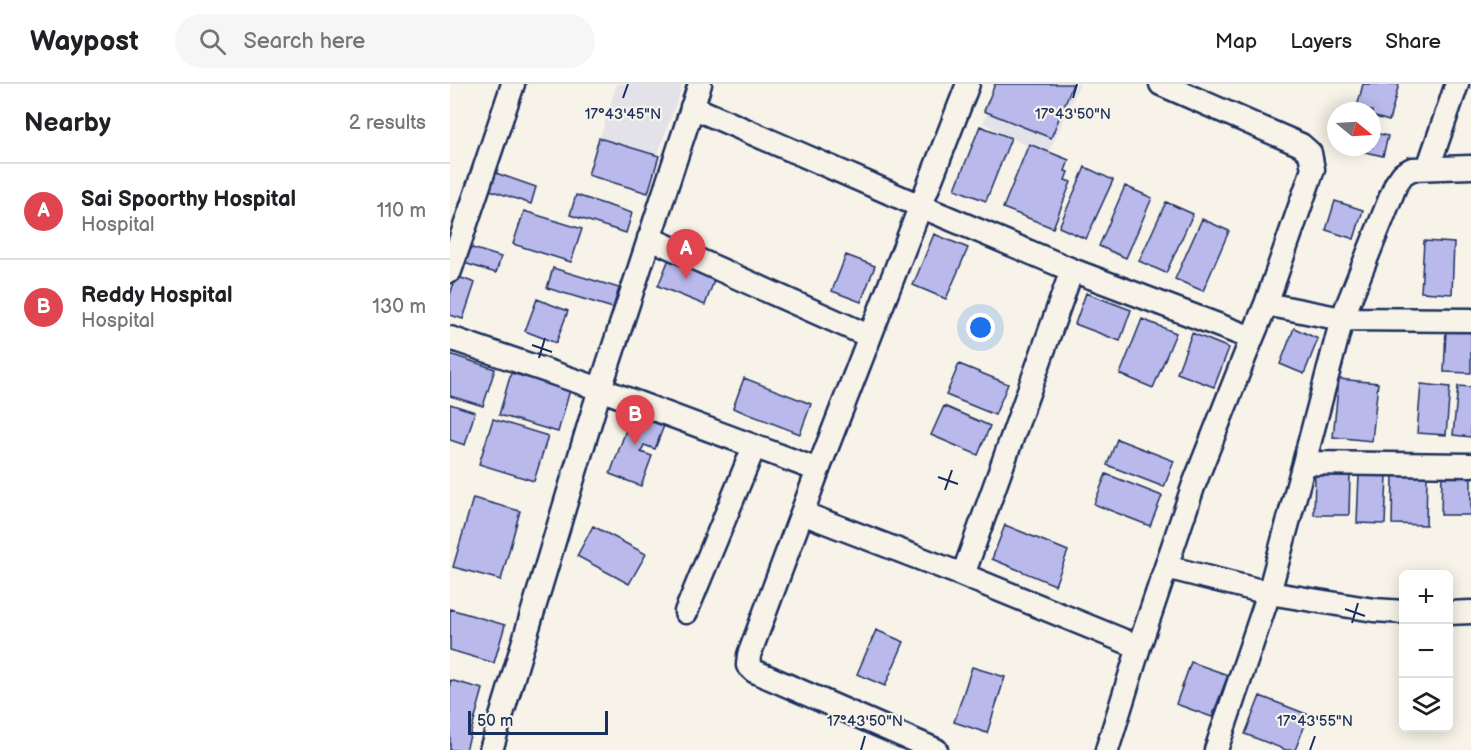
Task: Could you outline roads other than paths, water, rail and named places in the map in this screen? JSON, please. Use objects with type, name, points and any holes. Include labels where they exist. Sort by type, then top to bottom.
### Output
[{"type":"street","points":[[450,271],[513,84]]},
{"type":"street","points":[[492,750],[600,389],[700,84]]},
{"type":"street","points":[[936,750],[754,671],[748,665],[749,655],[801,513],[968,84]]},
{"type":"street","points":[[1107,750],[1139,646],[1193,487],[1266,304],[1312,169],[1310,153],[1302,145],[1161,84]]},
{"type":"street","points":[[1428,168],[1456,84]]},
{"type":"street","points":[[692,107],[1072,270],[1252,338]]},
{"type":"street","points":[[1216,750],[1269,593],[1342,319],[1396,184],[1403,174],[1412,169],[1471,167]]},
{"type":"street","points":[[649,238],[870,336]]},
{"type":"street","points":[[963,575],[1072,270]]},
{"type":"street","points":[[1266,304],[1342,319],[1471,320]]},
{"type":"street","points":[[450,338],[600,389],[818,470]]},
{"type":"street","points":[[686,612],[754,447]]},
{"type":"street","points":[[1304,463],[1471,465]]},
{"type":"street","points":[[801,513],[1139,646]]},
{"type":"street","points":[[1166,567],[1269,593],[1374,610],[1399,612]]},
{"type":"street","points":[[1453,613],[1471,612]]},
{"type":"place","name":"Sai Spoorthy Hospital","points":[[686,279]]},
{"type":"place","name":"Reddy Hospital","points":[[635,445]]}]
